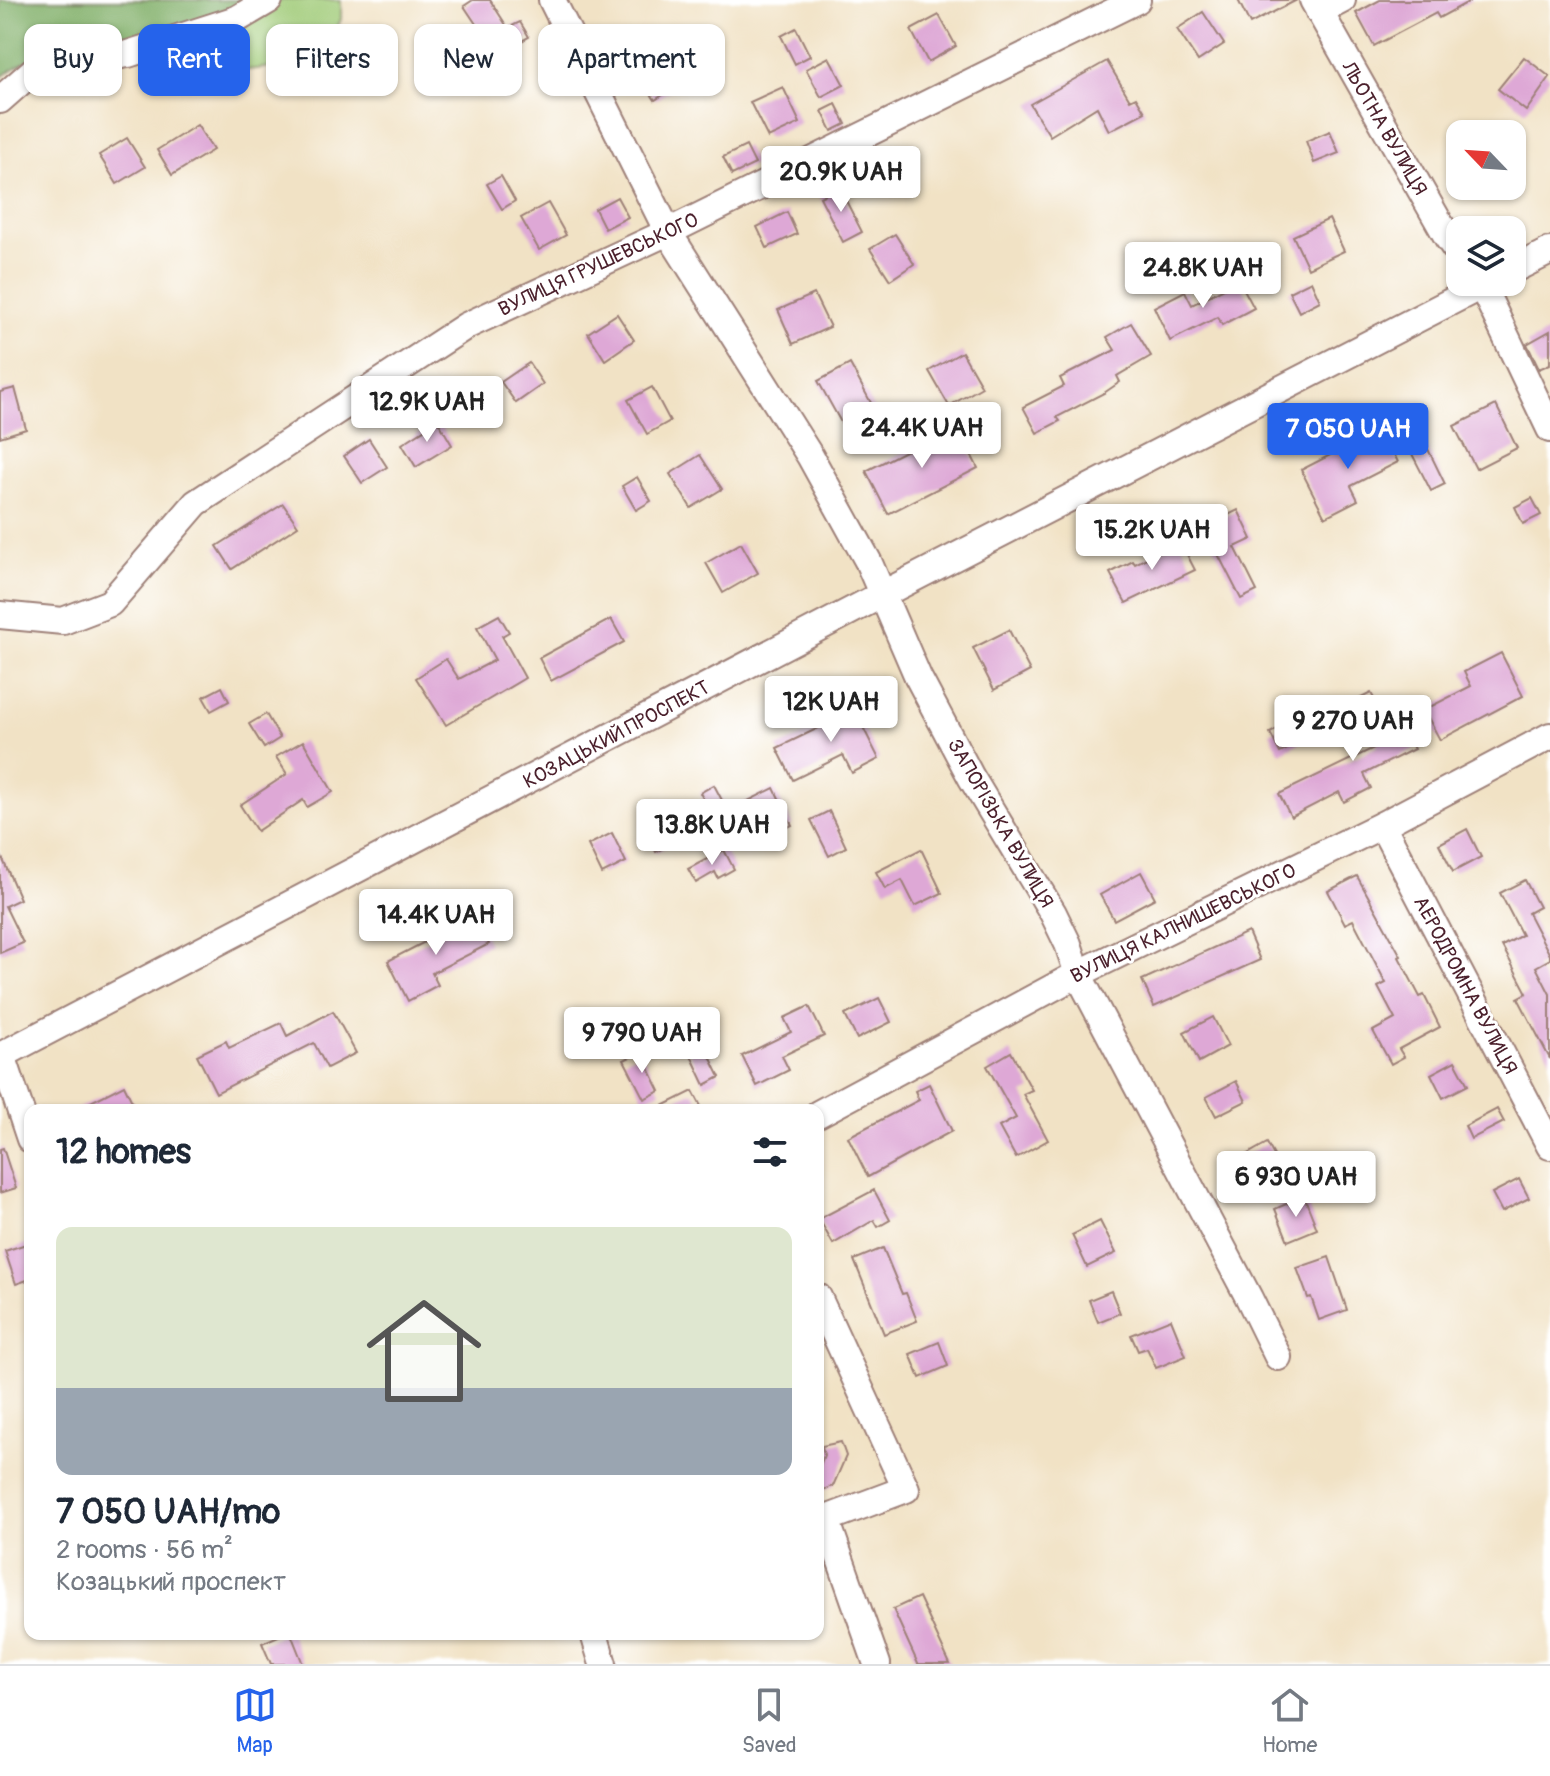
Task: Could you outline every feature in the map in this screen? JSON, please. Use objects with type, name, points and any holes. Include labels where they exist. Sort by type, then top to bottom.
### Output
[{"type":"street","points":[[0,100],[34,70],[128,54],[237,19],[269,0]]},
{"type":"street","name":"ЗАПОРІЗЬКА ВУЛИЦЯ","points":[[552,0],[668,232],[810,456],[868,561],[918,677],[971,777],[1053,913],[1078,974],[1278,1357]]},
{"type":"street","name":"ВУЛИЦЯ ГРУШЕВСЬКОГО","points":[[0,615],[63,621],[110,603],[196,503],[466,326],[668,232],[1137,0]]},
{"type":"street","name":"ЛЬОТНА ВУЛИЦЯ","points":[[1325,4],[1446,234]]},
{"type":"street","points":[[1526,263],[1550,251]]},
{"type":"street","name":"КОЗАЦЬКИЙ ПРОСПЕКТ","points":[[1,1056],[1458,296]]},
{"type":"street","points":[[1489,296],[1550,429]]},
{"type":"street","name":"ВУЛИЦЯ КАЛНИШЕВСЬКОГО","points":[[824,1111],[1078,974],[1382,825],[1550,736]]},
{"type":"street","name":"АЕРОДРОМНА ВУЛИЦЯ","points":[[1382,825],[1550,1146]]},
{"type":"street","points":[[1,1056],[24,1122]]},
{"type":"street","points":[[824,1310],[906,1489],[826,1519],[877,1664]]},
{"type":"street","points":[[596,1640],[603,1664]]},
{"type":"green space","points":[[0,0],[250,0],[190,24],[138,24],[138,41],[131,37],[122,38],[122,24],[24,24],[24,63],[0,78]]},
{"type":"green space","points":[[250,0],[341,0],[339,24],[266,24],[266,68],[250,70],[250,24],[187,24]]},
{"type":"building","points":[[473,0],[490,0],[505,24],[476,24],[464,6]]},
{"type":"building","points":[[1238,0],[1297,0],[1250,24]]},
{"type":"building","points":[[1380,0],[1472,0],[1439,18],[1436,13],[1374,46],[1356,13]]},
{"type":"building","points":[[1203,12],[1224,44],[1198,61],[1177,29]]},
{"type":"building","points":[[939,15],[956,46],[928,62],[911,30]]},
{"type":"building","points":[[522,25],[529,37],[522,41]]},
{"type":"building","points":[[796,28],[810,56],[795,64],[781,36]]},
{"type":"building","points":[[829,57],[844,85],[821,97],[806,69]]},
{"type":"building","points":[[1524,57],[1550,77],[1526,111],[1498,89]]},
{"type":"building","points":[[1107,61],[1130,100],[1136,97],[1145,112],[1109,131],[1097,107],[1050,136],[1030,104]]},
{"type":"building","points":[[783,87],[800,123],[768,138],[750,102]]},
{"type":"building","points":[[836,104],[846,124],[832,131],[822,111]]},
{"type":"building","points":[[197,125],[213,150],[172,175],[157,150]]},
{"type":"building","points":[[1330,131],[1339,153],[1314,163],[1306,141]]},
{"type":"building","points":[[127,138],[145,167],[117,184],[99,155]]},
{"type":"building","points":[[746,146],[755,164],[732,175],[723,157]]},
{"type":"building","points":[[885,163],[895,181],[875,193],[864,175]]},
{"type":"building","points":[[501,176],[515,201],[502,209],[487,184]]},
{"type":"building","points":[[839,187],[862,232],[843,242],[820,197]]},
{"type":"building","points":[[617,197],[628,217],[605,229],[595,209]]},
{"type":"building","points":[[548,203],[566,235],[539,250],[521,218]]},
{"type":"building","points":[[787,212],[797,234],[767,248],[757,227]]},
{"type":"building","points":[[1329,219],[1344,251],[1308,268],[1293,236]]},
{"type":"building","points":[[895,234],[914,264],[890,280],[870,249]]},
{"type":"building","points":[[1239,280],[1254,308],[1222,325],[1218,317],[1170,341],[1154,307],[1185,291],[1192,305]]},
{"type":"building","points":[[1311,281],[1320,301],[1299,312],[1289,292]]},
{"type":"building","points":[[814,294],[830,327],[793,344],[778,310]]},
{"type":"building","points":[[617,314],[634,340],[605,360],[588,333]]},
{"type":"building","points":[[1131,323],[1151,356],[1117,376],[1120,382],[1104,393],[1057,417],[1060,421],[1037,433],[1023,407],[1064,386],[1060,378],[1115,350],[1107,337]]},
{"type":"building","points":[[1550,331],[1550,364],[1539,369],[1527,344]]},
{"type":"building","points":[[962,352],[982,387],[949,406],[929,371]]},
{"type":"building","points":[[529,363],[543,384],[516,403],[501,382]]},
{"type":"building","points":[[850,364],[884,427],[853,444],[818,381]]},
{"type":"building","points":[[652,387],[670,421],[647,434],[628,400]]},
{"type":"building","points":[[15,388],[26,429],[0,437],[0,392]]},
{"type":"building","points":[[1496,405],[1517,448],[1476,469],[1454,426]]},
{"type":"building","points":[[438,421],[452,445],[416,467],[402,444]]},
{"type":"building","points":[[956,425],[978,468],[888,514],[866,471]]},
{"type":"building","points":[[1381,429],[1398,462],[1351,486],[1358,500],[1325,517],[1301,470]]},
{"type":"building","points":[[369,439],[387,467],[362,483],[344,456]]},
{"type":"building","points":[[1425,443],[1445,484],[1431,491],[1410,450]]},
{"type":"building","points":[[700,455],[722,489],[691,508],[670,474]]},
{"type":"building","points":[[637,477],[651,501],[636,510],[622,486]]},
{"type":"building","points":[[1532,498],[1541,515],[1523,524],[1515,507]]},
{"type":"building","points":[[283,504],[298,526],[232,569],[217,546]]},
{"type":"building","points":[[1238,510],[1252,539],[1235,547],[1257,591],[1241,599],[1204,527]]},
{"type":"building","points":[[1180,541],[1195,570],[1126,603],[1110,573]]},
{"type":"building","points":[[741,543],[758,573],[723,593],[706,563]]},
{"type":"building","points":[[499,615],[509,632],[502,636],[525,678],[446,725],[416,678],[446,659],[459,679],[495,660],[477,627]]},
{"type":"building","points":[[611,619],[624,642],[551,681],[539,658]]},
{"type":"building","points":[[1009,630],[1030,671],[994,690],[973,648]]},
{"type":"building","points":[[1501,653],[1523,696],[1440,740],[1424,710],[1471,686],[1464,672]]},
{"type":"building","points":[[222,687],[229,701],[211,711],[203,697]]},
{"type":"building","points":[[1371,693],[1387,723],[1398,718],[1414,749],[1364,774],[1371,788],[1344,802],[1339,792],[1291,817],[1279,794],[1378,746],[1355,701]]},
{"type":"building","points":[[849,699],[879,759],[852,773],[843,755],[793,780],[777,748],[827,724],[822,712]]},
{"type":"building","points":[[266,714],[280,738],[264,748],[249,724]]},
{"type":"building","points":[[1290,722],[1301,742],[1280,753],[1270,733]]},
{"type":"building","points":[[303,741],[333,792],[307,807],[303,800],[257,831],[240,805],[287,774],[276,757]]},
{"type":"building","points":[[714,785],[724,804],[710,811],[700,793]]},
{"type":"building","points":[[774,788],[792,825],[756,843],[738,806]]},
{"type":"building","points":[[668,809],[682,838],[656,852],[641,822]]},
{"type":"building","points":[[829,811],[846,847],[829,856],[811,820]]},
{"type":"building","points":[[1467,829],[1481,857],[1453,872],[1439,844]]},
{"type":"building","points":[[612,833],[626,862],[602,874],[588,845]]},
{"type":"building","points":[[921,849],[942,893],[915,906],[902,880],[885,889],[876,872]]},
{"type":"building","points":[[724,850],[734,869],[718,878],[715,872],[696,883],[688,869]]},
{"type":"building","points":[[0,853],[20,899],[5,906],[23,943],[0,953]]},
{"type":"building","points":[[1141,872],[1155,898],[1114,920],[1100,895]]},
{"type":"building","points":[[1357,876],[1420,997],[1424,995],[1440,1027],[1399,1049],[1404,1057],[1391,1064],[1373,1031],[1395,1019],[1378,987],[1386,983],[1353,920],[1345,924],[1328,891]]},
{"type":"building","points":[[1525,880],[1539,907],[1528,913],[1550,955],[1550,959],[1536,967],[1550,994],[1550,1059],[1518,998],[1527,993],[1502,946],[1522,935],[1500,893]]},
{"type":"building","points":[[475,916],[489,944],[432,973],[438,985],[408,1001],[388,961]]},
{"type":"building","points":[[1248,932],[1260,960],[1154,1007],[1142,980]]},
{"type":"building","points":[[879,998],[891,1022],[857,1039],[845,1015]]},
{"type":"building","points":[[809,1006],[824,1036],[782,1056],[789,1070],[757,1086],[742,1056],[791,1032],[784,1018]]},
{"type":"building","points":[[333,1011],[356,1053],[327,1068],[314,1043],[216,1093],[197,1055],[226,1041],[229,1048],[281,1023],[287,1036]]},
{"type":"building","points":[[1213,1017],[1228,1046],[1199,1062],[1184,1032]]},
{"type":"building","points":[[701,1038],[720,1077],[705,1085],[686,1045]]},
{"type":"building","points":[[641,1052],[660,1091],[644,1099],[624,1060]]},
{"type":"building","points":[[1011,1052],[1032,1090],[1023,1094],[1048,1140],[1016,1158],[999,1127],[1016,1118],[987,1066]]},
{"type":"building","points":[[1455,1061],[1468,1085],[1443,1098],[1431,1074]]},
{"type":"building","points":[[1236,1081],[1246,1101],[1216,1116],[1206,1097]]},
{"type":"building","points":[[929,1084],[952,1131],[868,1177],[848,1137],[919,1100],[915,1091]]},
{"type":"building","points":[[124,1085],[133,1104],[87,1104]]},
{"type":"building","points":[[693,1091],[700,1104],[667,1104]]},
{"type":"building","points":[[1497,1109],[1504,1122],[1471,1139],[1465,1126]]},
{"type":"building","points":[[1267,1143],[1283,1172],[1255,1188],[1239,1159]]},
{"type":"building","points":[[3,1148],[16,1188],[0,1193],[0,1149]]},
{"type":"building","points":[[1519,1179],[1529,1198],[1502,1212],[1492,1193]]},
{"type":"building","points":[[874,1190],[890,1220],[878,1227],[874,1220],[833,1244],[824,1228],[824,1216]]},
{"type":"building","points":[[1304,1196],[1317,1229],[1288,1241],[1275,1209]]},
{"type":"building","points":[[1100,1221],[1116,1253],[1087,1267],[1072,1235]]},
{"type":"building","points":[[24,1245],[24,1281],[16,1284],[5,1251]]},
{"type":"building","points":[[883,1248],[917,1321],[884,1334],[854,1260]]},
{"type":"building","points":[[1329,1257],[1347,1310],[1319,1320],[1297,1268]]},
{"type":"building","points":[[1111,1291],[1120,1313],[1098,1322],[1089,1300]]},
{"type":"building","points":[[1171,1319],[1186,1356],[1156,1368],[1147,1348],[1138,1351],[1131,1335]]},
{"type":"building","points":[[939,1342],[948,1366],[920,1378],[910,1354]]},
{"type":"building","points":[[841,1442],[846,1456],[833,1486],[824,1490],[824,1455],[824,1446]]},
{"type":"building","points":[[919,1597],[950,1664],[918,1664],[893,1609]]},
{"type":"building","points":[[293,1640],[303,1664],[271,1664],[262,1643]]}]
